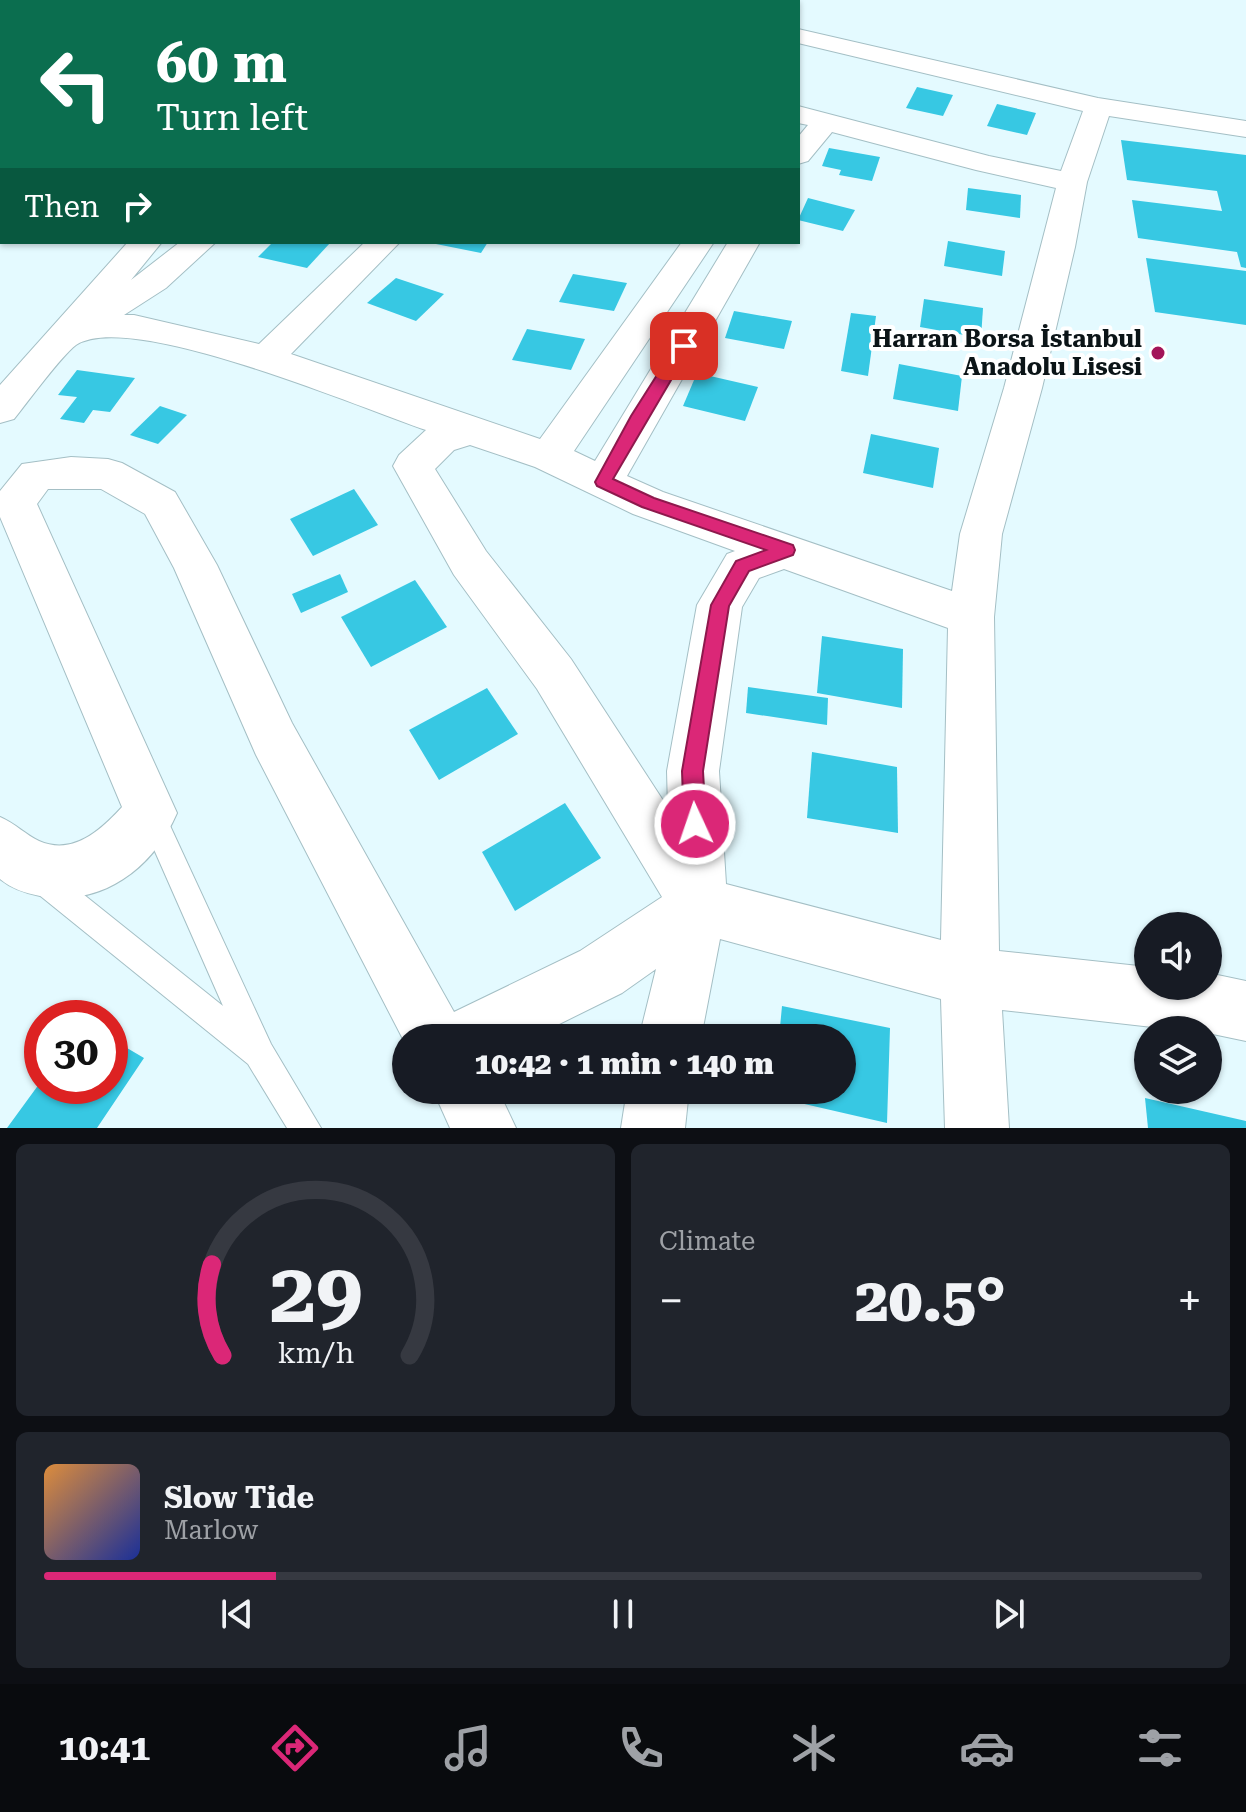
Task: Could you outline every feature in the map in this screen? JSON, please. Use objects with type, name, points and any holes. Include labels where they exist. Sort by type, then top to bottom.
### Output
[{"type":"street","points":[[800,36],[1098,106],[1246,129]]},
{"type":"street","points":[[977,1128],[970,977],[971,617],[981,534],[1023,388],[1072,182],[1098,106]]},
{"type":"street","points":[[800,150],[812,118],[986,164],[1072,182]]},
{"type":"street","points":[[0,410],[144,244]]},
{"type":"street","points":[[65,336],[154,281],[198,244]]},
{"type":"street","points":[[266,358],[382,244]]},
{"type":"street","points":[[549,457],[697,244]]},
{"type":"street","points":[[603,482],[743,244]]},
{"type":"street","points":[[65,336],[100,327],[134,326],[166,331],[266,358],[549,457],[648,503],[971,617]]},
{"type":"street","points":[[394,405],[413,466],[470,563],[554,674],[699,905],[970,977],[1223,1005],[1246,1011]]},
{"type":"street","points":[[413,466],[441,439],[472,431]]},
{"type":"street","points":[[13,855],[56,871],[86,870],[121,848],[151,813],[15,502],[18,478],[71,472],[108,474],[160,503],[195,565],[274,739],[427,1024]]},
{"type":"street","points":[[673,1024],[699,905],[693,771],[720,605],[743,566],[786,550]]},
{"type":"street","points":[[495,1024],[601,972],[699,905]]},
{"type":"street","points":[[471,1104],[484,1128]]},
{"type":"street","points":[[653,1128],[656,1104]]},
{"type":"lane","points":[[151,813],[260,1055],[305,1128]]},
{"type":"lane","points":[[13,855],[260,1055]]},
{"type":"building","points":[[917,87],[953,95],[943,116],[906,108]]},
{"type":"building","points":[[997,104],[1036,113],[1027,135],[987,126]]},
{"type":"building","points":[[1121,140],[1246,155],[1246,268],[1241,267],[1237,252],[1138,238],[1132,200],[1222,211],[1217,191],[1127,180]]},
{"type":"building","points":[[829,148],[880,157],[872,181],[839,175],[841,170],[822,166]]},
{"type":"building","points":[[968,188],[1021,195],[1020,218],[966,210]]},
{"type":"building","points":[[808,198],[855,210],[843,231],[800,220]]},
{"type":"building","points":[[948,241],[1005,251],[1002,276],[944,266]]},
{"type":"building","points":[[271,244],[329,244],[307,268],[258,257]]},
{"type":"building","points":[[436,244],[487,244],[481,253]]},
{"type":"building","points":[[1146,258],[1246,271],[1246,325],[1155,312]]},
{"type":"building","points":[[573,274],[627,283],[614,311],[559,302]]},
{"type":"building","points":[[396,278],[444,294],[416,321],[367,303]]},
{"type":"building","points":[[924,299],[983,308],[981,338],[920,327]]},
{"type":"building","points":[[734,311],[792,321],[784,349],[725,338]]},
{"type":"building","points":[[851,313],[876,316],[868,376],[841,371]]},
{"type":"building","points":[[527,329],[585,339],[571,370],[512,360]]},
{"type":"building","points":[[899,364],[962,376],[958,411],[893,399]]},
{"type":"building","points":[[77,370],[135,378],[110,412],[93,410],[84,423],[60,419],[77,397],[58,395]]},
{"type":"building","points":[[697,373],[758,387],[745,421],[683,406]]},
{"type":"building","points":[[160,406],[187,415],[158,444],[130,435]]},
{"type":"building","points":[[871,434],[939,448],[933,488],[863,473]]},
{"type":"building","points":[[354,489],[378,525],[313,556],[290,519]]},
{"type":"building","points":[[340,574],[348,592],[301,613],[292,594]]},
{"type":"building","points":[[415,580],[447,627],[371,667],[341,617]]},
{"type":"building","points":[[822,636],[903,649],[902,708],[817,693]]},
{"type":"building","points":[[748,687],[828,698],[827,725],[746,713]]},
{"type":"building","points":[[487,688],[518,734],[439,780],[409,730]]},
{"type":"building","points":[[812,752],[897,767],[898,833],[807,818]]},
{"type":"building","points":[[565,803],[601,858],[515,911],[482,852]]},
{"type":"building","points":[[782,1006],[890,1028],[887,1123],[804,1104],[856,1104],[856,1024],[780,1024]]},
{"type":"building","points":[[128,1049],[144,1058],[128,1082]]},
{"type":"building","points":[[24,1104],[113,1104],[97,1128],[7,1128]]},
{"type":"building","points":[[1146,1104],[1171,1104],[1246,1121],[1246,1128],[1148,1128]]},
{"type":"place","name":"Harran Borsa İstanbul Anadolu Lisesi","points":[[1158,353]]},
{"type":"route","points":[[684,346],[637,420],[603,482],[648,503],[786,550],[743,566],[720,605],[693,771],[695,824]]}]
